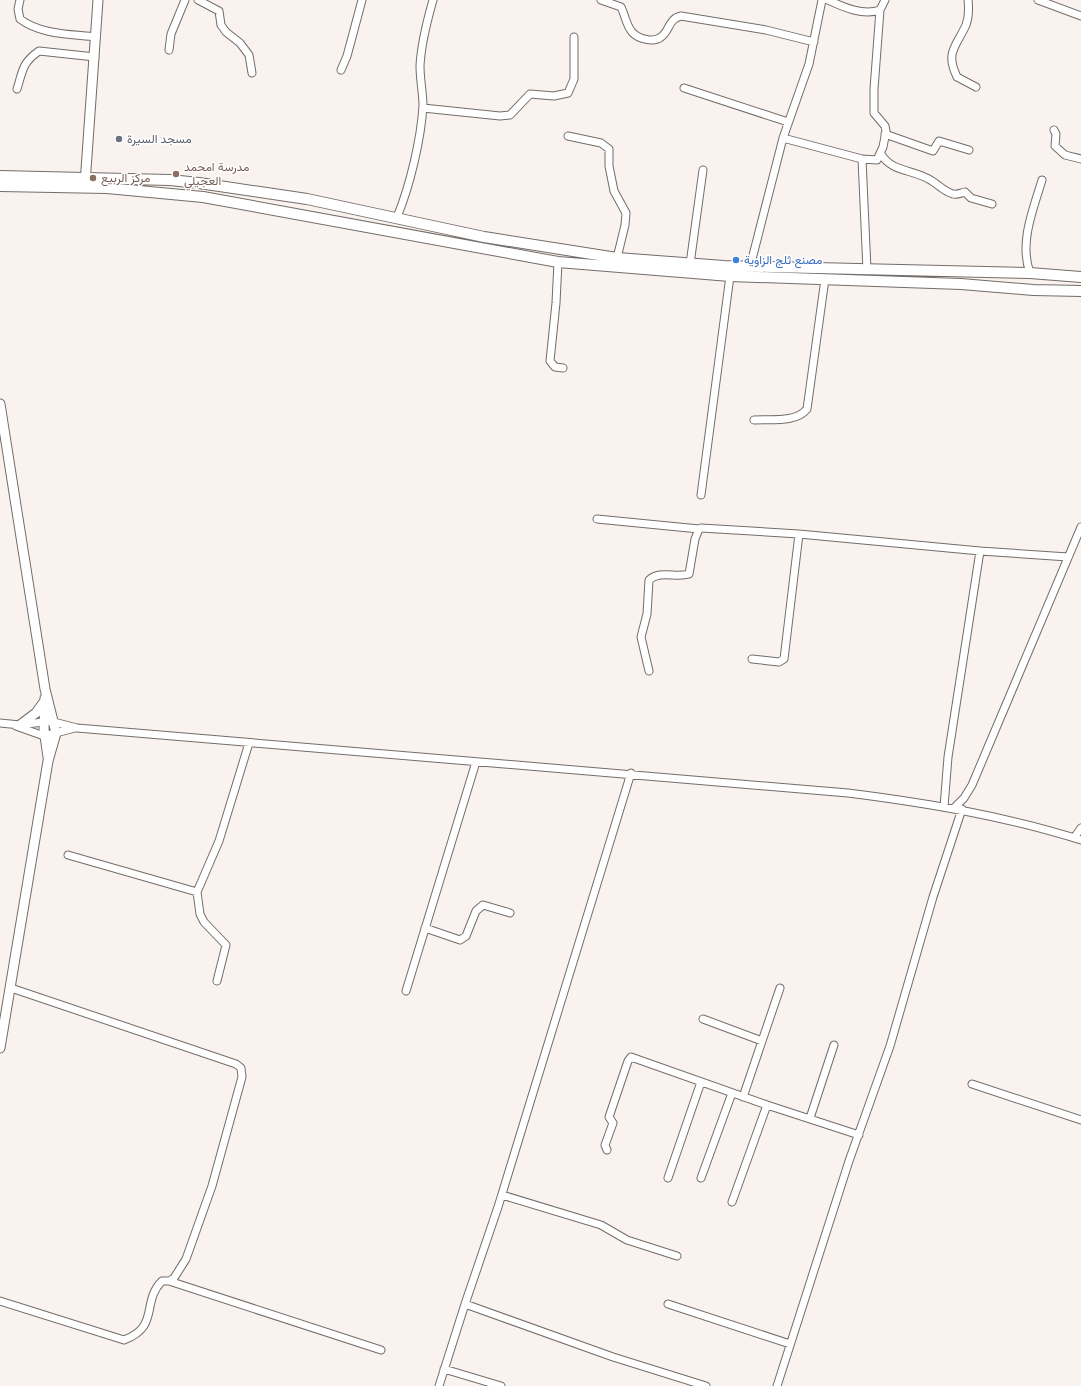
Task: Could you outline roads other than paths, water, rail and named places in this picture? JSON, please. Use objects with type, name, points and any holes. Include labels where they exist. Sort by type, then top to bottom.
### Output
[{"type":"main road","points":[[0,176],[85,183],[203,197],[558,262],[730,276],[1081,291]]},
{"type":"main road","points":[[0,186],[170,180],[199,183],[307,199],[397,217],[484,237],[617,258],[750,267],[1030,273],[1081,276]]},
{"type":"street","points":[[20,0],[18,9],[20,19],[29,25],[39,29],[96,37]]},
{"type":"street","points":[[85,183],[98,0]]},
{"type":"street","points":[[169,50],[171,34],[185,0]]},
{"type":"street","points":[[198,0],[218,11],[221,25],[226,32],[240,43],[249,55],[252,73]]},
{"type":"street","points":[[341,70],[347,56],[362,0]]},
{"type":"street","points":[[397,217],[404,199],[414,163],[423,108],[420,66],[433,0]]},
{"type":"street","points":[[601,0],[620,7],[632,32],[637,36],[646,39],[659,39],[663,36],[675,17],[681,16],[766,30],[814,42]]},
{"type":"street","points":[[750,267],[783,138],[809,64],[822,0]]},
{"type":"street","points":[[828,0],[858,11],[874,12],[880,10]]},
{"type":"street","points":[[783,138],[862,159],[877,160],[881,154],[885,134],[884,126],[874,113],[874,89],[880,10],[885,0]]},
{"type":"street","points":[[968,0],[968,18],[951,53],[951,62],[957,77],[976,87]]},
{"type":"street","points":[[1038,0],[1081,16]]},
{"type":"street","points":[[423,108],[500,116],[510,115],[530,94],[554,96],[564,95],[571,91],[574,79],[574,37]]},
{"type":"street","points":[[16,89],[22,67],[26,61],[39,51],[95,57]]},
{"type":"street","points":[[684,88],[788,122]]},
{"type":"street","points":[[1054,130],[1056,134],[1055,146],[1065,155],[1081,159]]},
{"type":"street","points":[[885,134],[934,150],[939,141],[969,150]]},
{"type":"street","points":[[568,136],[601,143],[610,149],[609,166],[614,191],[626,213],[625,225],[617,258]]},
{"type":"street","points":[[881,154],[884,160],[896,168],[918,174],[932,181],[942,190],[954,194],[965,192],[971,198],[992,204]]},
{"type":"street","points":[[862,159],[868,270]]},
{"type":"street","points":[[690,264],[703,170]]},
{"type":"street","points":[[1030,273],[1025,256],[1025,242],[1042,180]]},
{"type":"street","points":[[558,262],[556,303],[550,361],[555,367],[563,368]]},
{"type":"street","points":[[701,495],[730,276]]},
{"type":"street","points":[[754,420],[795,418],[803,415],[807,409],[825,279]]},
{"type":"street","points":[[0,404],[45,694],[56,733],[48,760],[0,1048]]},
{"type":"street","points":[[597,519],[699,529],[799,534],[980,551],[1068,557]]},
{"type":"street","points":[[954,808],[964,798],[972,785],[1081,526]]},
{"type":"street","points":[[649,671],[641,637],[647,614],[649,580],[654,576],[666,574],[689,574],[695,539],[699,529]]},
{"type":"street","points":[[752,659],[780,662],[784,659],[799,534]]},
{"type":"street","points":[[944,807],[948,757],[980,551]]},
{"type":"street","points":[[45,694],[44,736],[48,760]]},
{"type":"street","points":[[16,725],[40,709],[45,694]]},
{"type":"street","points":[[16,725],[44,721],[77,728],[848,793],[962,809],[1078,839],[1081,828]]},
{"type":"street","points":[[0,723],[16,725],[44,736],[77,728]]},
{"type":"street","points":[[216,981],[226,945],[204,922],[200,914],[197,892],[221,836],[249,743]]},
{"type":"street","points":[[406,991],[476,762]]},
{"type":"street","points":[[439,1386],[464,1304],[502,1195],[631,774]]},
{"type":"street","points":[[777,1386],[859,1135],[890,1046],[933,897],[962,809]]},
{"type":"street","points":[[68,855],[197,892]]},
{"type":"street","points":[[425,928],[460,940],[466,936],[476,911],[483,905],[510,913]]},
{"type":"street","points":[[11,988],[222,1059],[236,1064],[240,1068],[242,1077],[241,1084],[212,1186],[186,1259],[178,1273],[169,1280]]},
{"type":"street","points":[[743,1097],[780,988]]},
{"type":"street","points":[[703,1019],[762,1041]]},
{"type":"street","points":[[810,1118],[834,1045]]},
{"type":"street","points":[[607,1150],[605,1145],[613,1123],[609,1117],[631,1058],[859,1135]]},
{"type":"street","points":[[668,1178],[701,1082]]},
{"type":"street","points":[[972,1084],[1081,1120]]},
{"type":"street","points":[[701,1178],[732,1093]]},
{"type":"street","points":[[732,1202],[767,1105]]},
{"type":"street","points":[[502,1195],[600,1225],[627,1240],[677,1256]]},
{"type":"street","points":[[0,1301],[124,1340],[134,1336],[145,1327],[154,1291],[162,1281],[169,1280],[381,1350]]},
{"type":"street","points":[[464,1304],[613,1357],[706,1386]]},
{"type":"street","points":[[668,1304],[790,1344]]},
{"type":"street","points":[[444,1369],[501,1386]]},
{"type":"place","name":"مسجد السيرة","points":[[119,139]]},
{"type":"place","name":"مدرسة امحمد العجيلي","points":[[176,174]]},
{"type":"place","name":"مركز الربيع","points":[[93,178]]},
{"type":"place","name":"مصنع ثلج الزاوية","points":[[736,260]]}]
